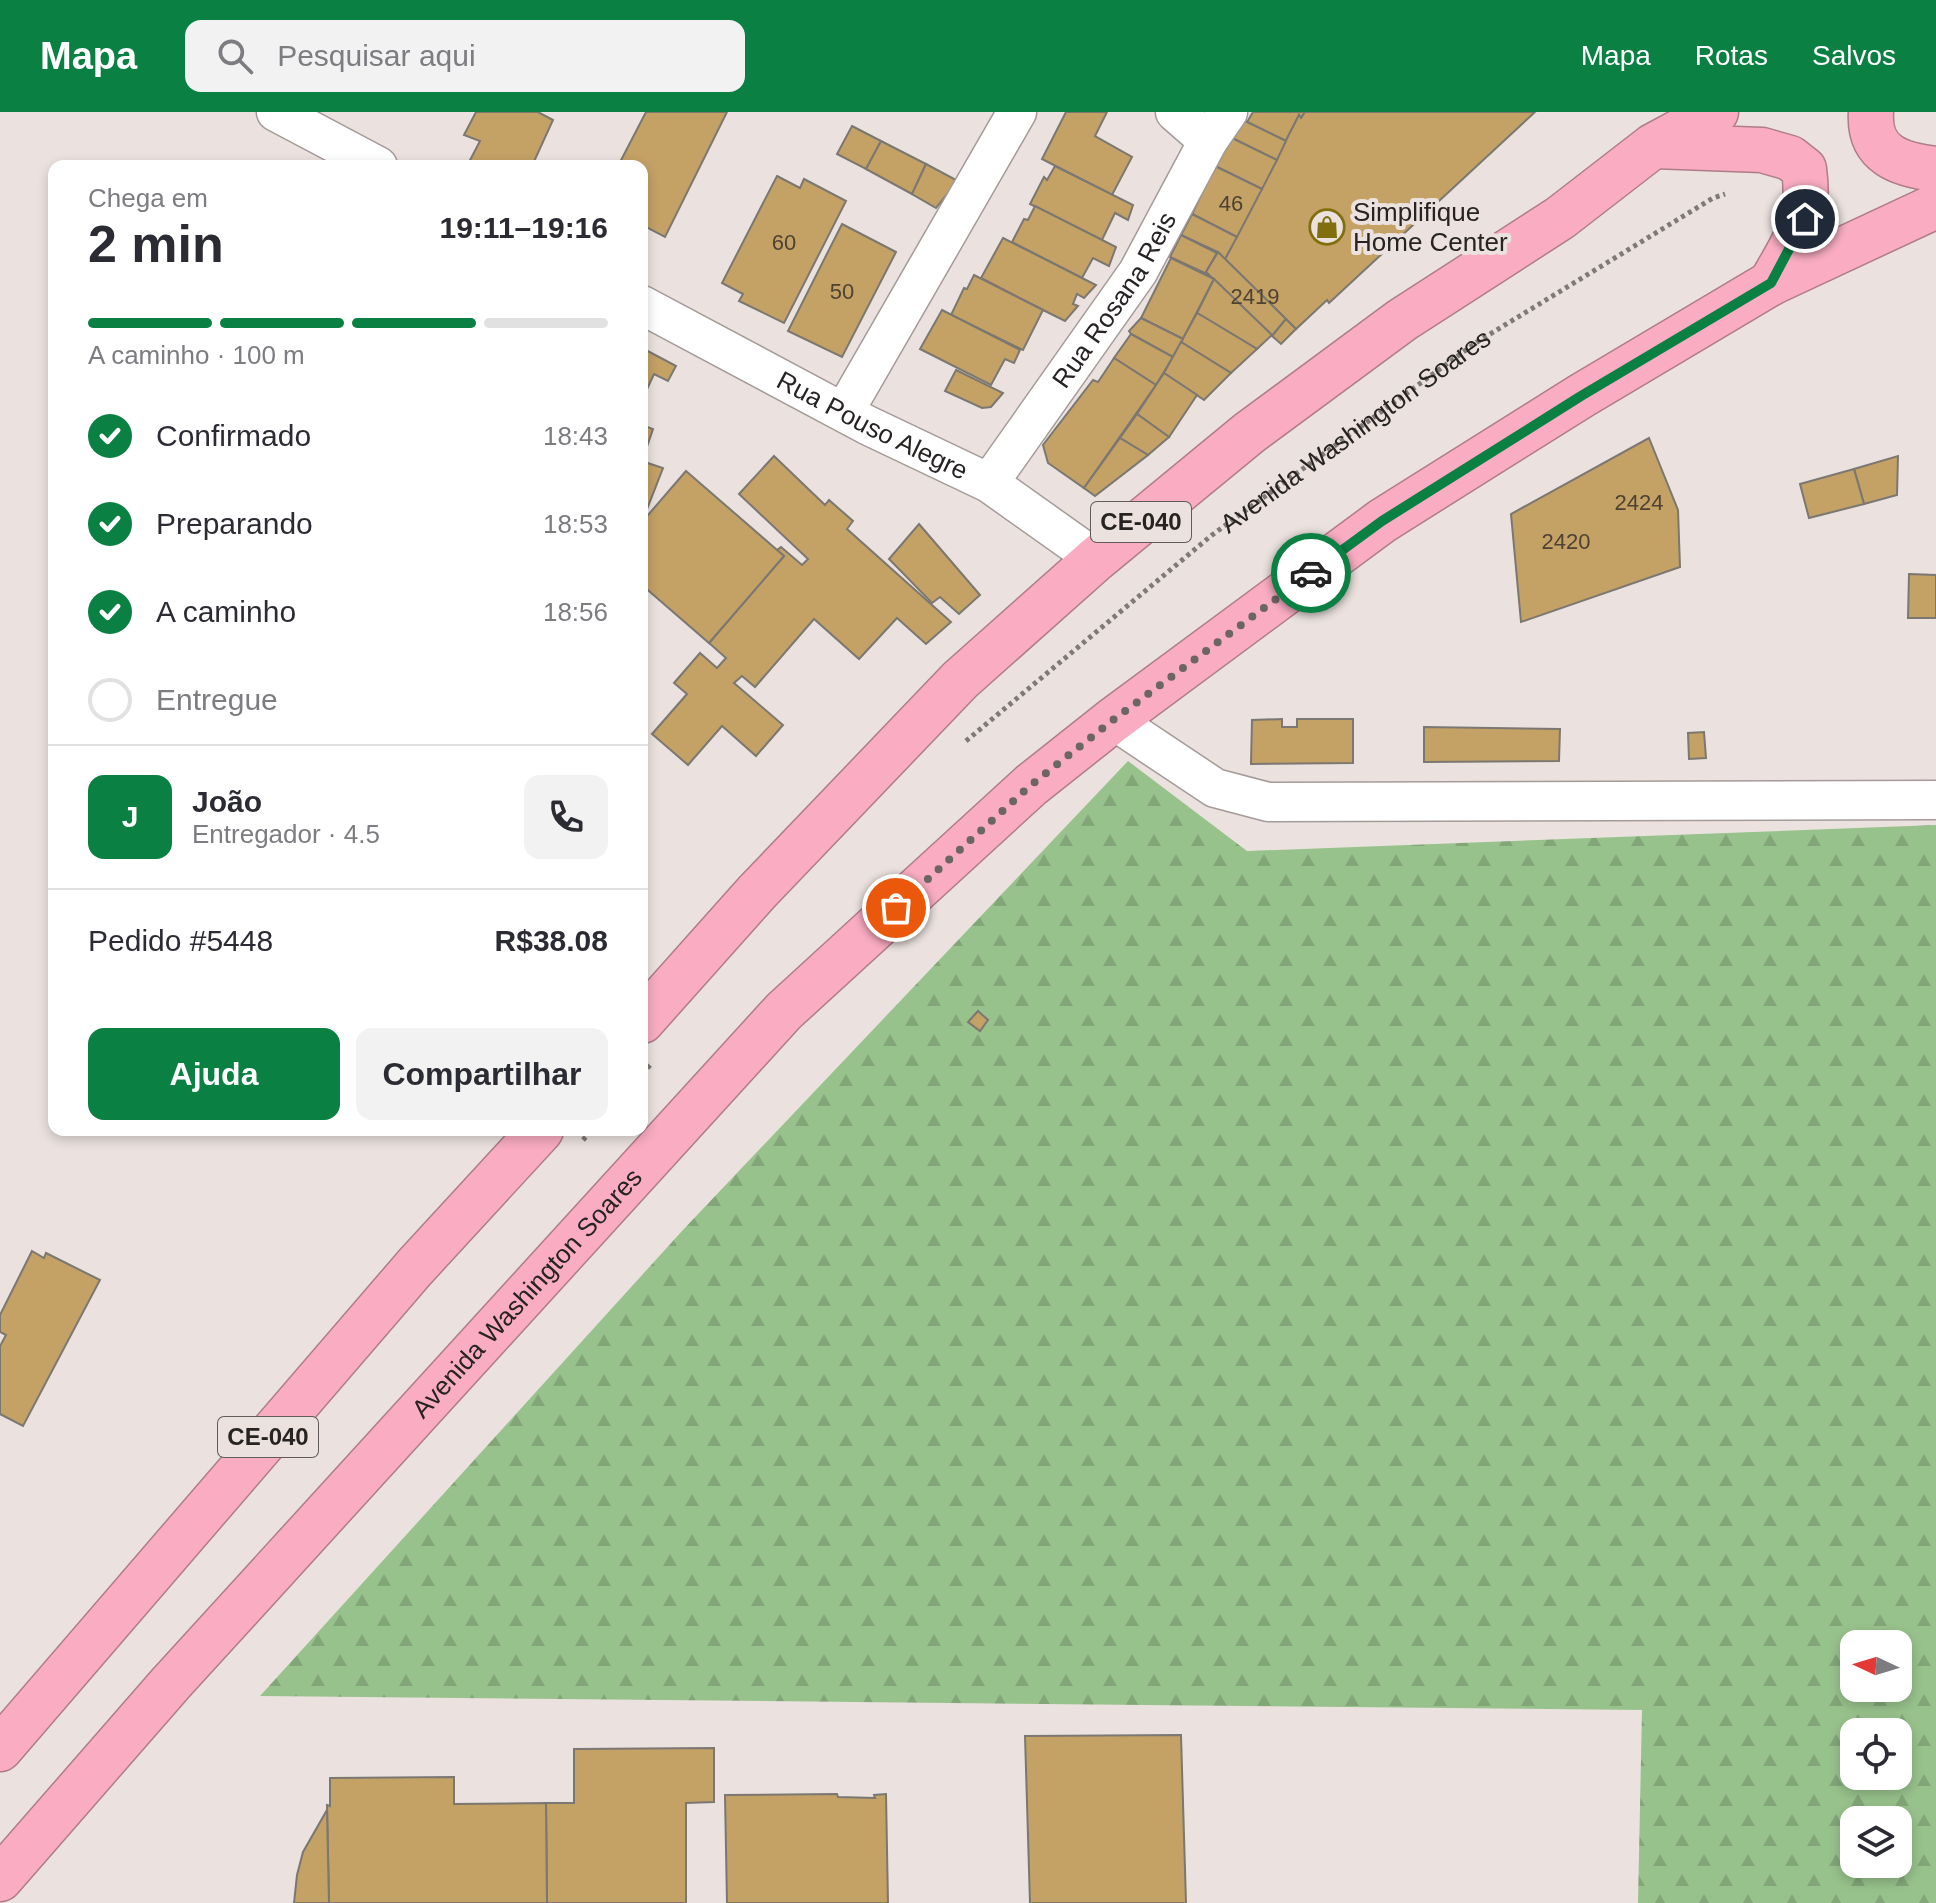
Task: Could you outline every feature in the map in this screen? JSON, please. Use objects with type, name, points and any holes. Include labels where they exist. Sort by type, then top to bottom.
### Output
[{"type":"highway","name":"CE-040","points":[[648,1014],[757,892],[960,680],[1096,559],[1249,433],[1402,320],[1560,218],[1653,146],[1716,112]]},
{"type":"highway","points":[[1871,112],[1870,128],[1877,144],[1888,155],[1914,166],[1936,169]]},
{"type":"highway","points":[[1653,146],[1762,150],[1790,158],[1804,169],[1807,190],[1805,219],[1771,283]]},
{"type":"highway","name":"Avenida Washington Soares","points":[[0,1879],[171,1683],[784,1011],[1031,785],[1113,720],[1382,521],[1581,396],[1771,283],[1936,206]]},
{"type":"highway","name":"CE-040","points":[[0,1749],[415,1267],[535,1136]]},
{"type":"street","points":[[276,112],[367,160]]},
{"type":"street","points":[[844,412],[1017,112]]},
{"type":"street","points":[[1175,112],[1218,127]]},
{"type":"street","name":"Rua Rosana Reis","points":[[989,483],[1138,272],[1218,127]]},
{"type":"street","name":"Rua Pouso Alegre","points":[[648,308],[844,412],[989,483],[1096,559]]},
{"type":"street","points":[[1113,720],[1215,788],[1268,802],[1936,800]]},
{"type":"path","name":"Avenida Washington Soares","points":[[963,743],[1212,535],[1477,342],[1713,198],[1728,193]]},
{"type":"path","points":[[648,1068],[653,1063]]},
{"type":"green space","points":[[1128,761],[1247,851],[1936,825],[1936,1903],[1638,1903],[1642,1710],[260,1696],[682,1231]]},
{"type":"building","points":[[476,112],[538,112],[553,120],[535,160],[470,160],[480,141],[464,135]]},
{"type":"building","points":[[646,112],[727,112],[665,237],[648,228],[648,160],[621,160]]},
{"type":"building","points":[[1066,112],[1107,112],[1095,136],[1132,157],[1112,195],[1042,159]]},
{"type":"building","points":[[1253,112],[1305,112],[1301,118],[1299,115],[1286,141],[1247,122]]},
{"type":"building","name":"Simplifique Home Center","points":[[1305,112],[1535,112],[1329,303],[1327,300],[1296,329],[1225,259],[1299,115],[1301,118]]},
{"type":"building","points":[[1239,118],[1286,141],[1277,160],[1230,137]]},
{"type":"building","points":[[852,126],[881,141],[866,169],[837,154]]},
{"type":"building","points":[[1230,137],[1277,160],[1262,189],[1215,166]]},
{"type":"building","points":[[881,141],[926,164],[912,194],[866,169]]},
{"type":"building","points":[[926,164],[958,181],[936,208],[912,194]]},
{"type":"building","points":[[1055,166],[1133,205],[1128,220],[1115,213],[1102,240],[1030,204],[1044,177],[1047,180]]},
{"type":"building","points":[[1215,166],[1262,189],[1237,237],[1192,214]]},
{"type":"building","points":[[777,176],[800,188],[804,179],[846,201],[784,323],[739,301],[743,294],[722,283]]},
{"type":"building","points":[[1035,206],[1116,247],[1109,266],[1093,258],[1082,278],[1012,242]]},
{"type":"building","points":[[1192,214],[1237,237],[1225,259],[1218,252],[1181,235]]},
{"type":"building","points":[[842,224],[896,252],[842,357],[788,331]]},
{"type":"building","points":[[1181,235],[1217,253],[1206,272],[1209,275],[1170,257]]},
{"type":"building","points":[[1003,238],[1096,285],[1084,298],[1077,294],[1073,304],[1078,306],[1065,321],[1043,310],[981,278]]},
{"type":"building","points":[[1218,252],[1286,319],[1272,336],[1206,272]]},
{"type":"building","points":[[1171,258],[1214,279],[1183,339],[1141,318]]},
{"type":"building","points":[[974,275],[1043,310],[1023,350],[951,315]]},
{"type":"building","points":[[1214,279],[1272,335],[1257,349],[1197,313]]},
{"type":"building","points":[[942,310],[1020,350],[1014,363],[1005,359],[991,385],[920,349]]},
{"type":"building","points":[[1197,313],[1257,349],[1231,373],[1181,342]]},
{"type":"building","points":[[1141,318],[1183,339],[1173,357],[1131,334],[1129,331]]},
{"type":"building","points":[[1286,319],[1296,329],[1281,344],[1272,336]]},
{"type":"building","points":[[1131,334],[1173,357],[1156,385],[1114,358]]},
{"type":"building","points":[[1181,342],[1231,373],[1204,400],[1164,373]]},
{"type":"building","points":[[648,351],[676,366],[668,381],[654,374],[648,387]]},
{"type":"building","points":[[1114,358],[1156,385],[1084,488],[1048,463],[1043,445],[1093,380],[1098,382]]},
{"type":"building","points":[[956,370],[1003,393],[991,407],[982,408],[945,391]]},
{"type":"building","points":[[1164,373],[1197,395],[1169,437],[1137,414]]},
{"type":"building","points":[[1137,414],[1169,437],[1148,455],[1120,438]]},
{"type":"building","points":[[648,427],[653,429],[648,444]]},
{"type":"building","points":[[1120,438],[1148,455],[1095,496],[1084,488]]},
{"type":"building","points":[[1649,438],[1678,510],[1680,567],[1521,622],[1511,514]]},
{"type":"building","points":[[774,456],[825,505],[829,500],[853,521],[847,529],[951,622],[926,644],[897,618],[859,659],[814,619],[755,687],[742,676],[734,683],[783,725],[756,756],[722,726],[688,765],[652,734],[687,694],[674,683],[700,653],[717,668],[726,658],[709,643],[784,556],[777,550],[781,547],[802,565],[808,559],[739,494]]},
{"type":"building","points":[[1898,456],[1897,495],[1864,504],[1854,469]]},
{"type":"building","points":[[648,463],[663,468],[648,507]]},
{"type":"building","points":[[1854,469],[1864,504],[1809,518],[1800,484]]},
{"type":"building","points":[[686,471],[784,556],[709,643],[648,590],[648,515]]},
{"type":"building","points":[[919,524],[980,595],[959,614],[940,597],[932,603],[889,559]]},
{"type":"building","points":[[1909,574],[1936,575],[1936,618],[1908,618]]},
{"type":"building","points":[[1282,719],[1282,727],[1297,727],[1297,719],[1353,719],[1353,763],[1251,764],[1252,720]]},
{"type":"building","points":[[1424,727],[1560,729],[1559,761],[1424,762]]},
{"type":"building","points":[[1704,732],[1706,758],[1689,759],[1688,733]]},
{"type":"building","points":[[978,1011],[988,1020],[980,1031],[968,1022]]},
{"type":"building","points":[[32,1251],[44,1258],[46,1253],[100,1280],[23,1426],[0,1414],[0,1346],[6,1335],[0,1332],[0,1315]]},
{"type":"building","points":[[1181,1735],[1186,1903],[1030,1903],[1025,1736]]},
{"type":"building","points":[[714,1748],[714,1802],[686,1803],[686,1903],[547,1903],[546,1803],[574,1803],[574,1749]]},
{"type":"building","points":[[454,1777],[454,1804],[546,1803],[547,1903],[329,1903],[327,1805],[330,1806],[330,1778]]},
{"type":"building","points":[[837,1794],[838,1797],[875,1798],[874,1795],[886,1794],[888,1903],[727,1903],[725,1795]]},
{"type":"building","points":[[327,1810],[329,1903],[294,1903],[303,1852]]},
{"type":"way so far","points":[[896,908],[1031,785],[1311,573]]},
{"type":"place","name":"Simplifique Home Center","points":[[1327,227]]},
{"type":"route","points":[[1311,573],[1382,521],[1581,396],[1771,283],[1805,219]]}]
